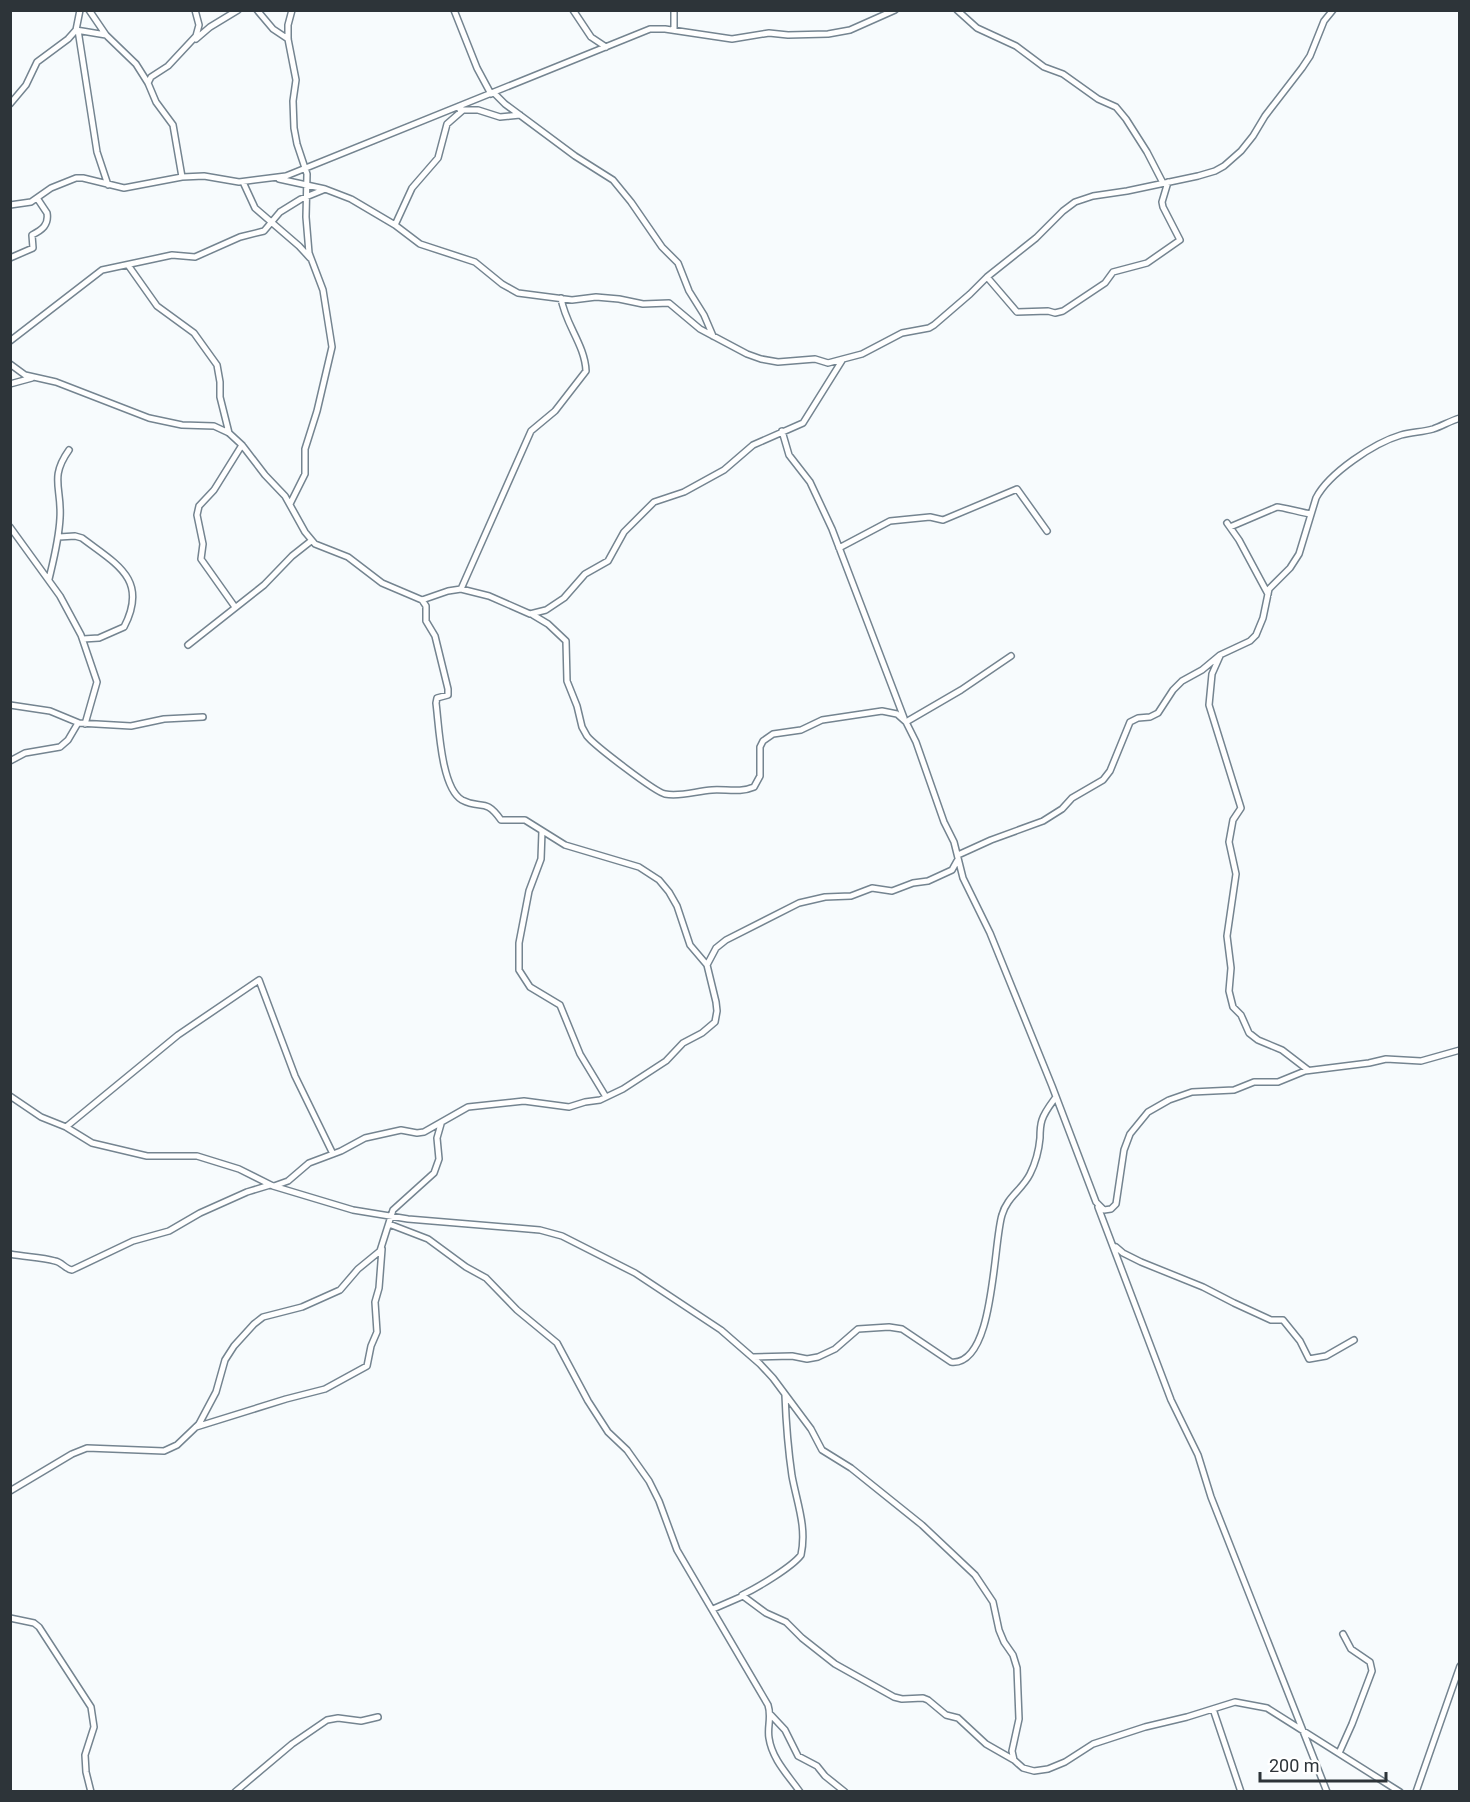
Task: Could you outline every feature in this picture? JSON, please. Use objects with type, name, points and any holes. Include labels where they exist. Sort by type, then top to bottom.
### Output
[{"type":"street","points":[[80,10],[78,38],[97,152],[108,185]]},
{"type":"street","points":[[89,10],[106,34],[136,64],[175,132],[182,177]]},
{"type":"street","points":[[148,84],[154,74],[168,66],[196,36],[199,25],[195,10]]},
{"type":"street","points":[[196,39],[210,27],[238,10]]},
{"type":"street","points":[[257,10],[273,28],[288,39]]},
{"type":"street","points":[[290,504],[305,474],[305,449],[317,411],[332,347],[323,290],[311,259],[306,217],[308,186],[306,169],[294,128],[293,101],[296,80],[288,39],[288,25],[292,10]]},
{"type":"street","points":[[454,10],[477,69],[492,93],[575,156],[608,176],[618,186],[656,239],[678,263],[689,291],[704,315],[713,336]]},
{"type":"street","points":[[573,10],[598,51]]},
{"type":"street","points":[[674,10],[674,30]]},
{"type":"street","points":[[10,205],[27,204],[63,182],[76,178],[124,188],[182,177],[204,176],[243,182],[278,178],[456,109],[650,29],[674,30],[732,39],[766,33],[828,34],[850,30],[895,10]]},
{"type":"street","points":[[957,10],[977,28],[1016,46],[1044,67],[1063,74],[1098,99],[1116,107],[1166,182],[1163,207],[1180,240],[1147,263],[1113,272],[1105,283],[1055,314],[1048,311],[1017,312],[987,277]]},
{"type":"street","points":[[278,178],[325,189],[351,200],[395,225],[423,246],[475,262],[511,290],[576,301],[596,297],[643,304],[669,303],[693,324],[747,354],[769,361],[815,359],[828,363],[862,354],[902,333],[933,326],[1075,202],[1093,195],[1215,171],[1241,151],[1302,68],[1310,56],[1324,21],[1333,10]]},
{"type":"street","points":[[77,30],[106,34]]},
{"type":"street","points":[[10,104],[26,85],[40,58],[64,43],[77,30]]},
{"type":"street","points":[[591,37],[606,47]]},
{"type":"street","points":[[456,109],[478,110],[500,117],[520,115]]},
{"type":"street","points":[[395,225],[412,188],[438,158],[447,123],[464,110]]},
{"type":"street","points":[[243,182],[255,208],[311,259]]},
{"type":"street","points":[[10,340],[106,268],[172,255],[195,257],[240,237],[266,230],[280,212],[325,189]]},
{"type":"street","points":[[10,258],[31,250],[34,244],[32,235],[41,231],[46,225],[47,213],[37,198]]},
{"type":"street","points":[[128,265],[157,306],[194,333],[217,365],[220,398],[229,433]]},
{"type":"street","points":[[461,590],[531,431],[555,411],[586,371],[582,351],[565,315],[561,298]]},
{"type":"street","points":[[530,614],[540,612],[558,602],[585,574],[608,561],[624,532],[654,501],[684,492],[724,470],[753,445],[800,425],[807,418],[843,359]]},
{"type":"street","points":[[10,364],[20,372],[56,382],[149,418],[182,425],[214,426],[229,433],[242,445],[290,504],[311,541],[320,547],[348,557],[382,583],[422,600],[448,591],[461,590],[489,596],[548,624],[566,641],[568,653],[566,674],[582,727],[587,736],[663,794],[681,795],[712,790],[744,790],[754,787],[760,776],[760,747],[763,741],[772,734],[801,730],[822,720],[872,712],[889,711],[905,721]]},
{"type":"street","points":[[10,384],[35,377]]},
{"type":"street","points":[[707,965],[721,943],[799,903],[825,897],[851,896],[872,888],[892,891],[913,883],[928,881],[952,870],[958,856],[991,840],[1043,821],[1062,809],[1072,798],[1103,780],[1110,771],[1130,722],[1161,711],[1177,685],[1202,670],[1220,655],[1250,641],[1256,635],[1263,618],[1268,594],[1272,586],[1297,559],[1316,498],[1324,486],[1372,447],[1401,435],[1435,428],[1460,418]]},
{"type":"street","points":[[782,431],[789,455],[810,482],[839,548],[905,721],[916,742],[958,856],[963,878],[990,933],[1056,1096],[1171,1400],[1198,1455],[1211,1497],[1327,1791]]},
{"type":"street","points":[[234,607],[201,559],[203,544],[197,512],[242,445]]},
{"type":"street","points":[[49,579],[59,537],[61,513],[58,467],[69,450]]},
{"type":"street","points":[[839,548],[888,521],[930,518],[943,520],[1017,489],[1047,531]]},
{"type":"street","points":[[1268,594],[1228,525],[1277,507],[1311,514]]},
{"type":"street","points":[[10,527],[66,605],[83,639],[97,682],[85,724]]},
{"type":"street","points":[[59,537],[82,538],[122,569],[131,584],[133,606],[124,627],[99,638],[83,639]]},
{"type":"street","points":[[188,645],[264,585],[285,562],[311,541]]},
{"type":"street","points":[[10,1254],[54,1260],[70,1270],[132,1240],[169,1231],[200,1213],[247,1192],[285,1183],[305,1165],[373,1135],[401,1130],[421,1133],[468,1107],[524,1101],[569,1107],[606,1097],[623,1089],[666,1061],[683,1043],[702,1033],[714,1022],[717,1013],[716,1002],[707,965],[690,945],[677,906],[659,880],[639,867],[565,846],[525,820],[501,820],[489,807],[464,801],[450,789],[436,700],[447,695],[448,687],[435,636],[426,621],[426,606],[422,600]]},
{"type":"street","points":[[1220,655],[1212,674],[1209,705],[1240,806],[1233,820],[1229,842],[1236,874],[1227,936],[1231,968],[1229,991],[1233,1007],[1241,1015],[1249,1033],[1257,1040],[1282,1050],[1310,1071]]},
{"type":"street","points":[[905,721],[961,690],[1011,656]]},
{"type":"street","points":[[10,705],[50,711],[85,724],[131,726],[164,719],[202,717]]},
{"type":"street","points":[[10,761],[25,753],[60,747],[68,740],[78,723]]},
{"type":"street","points":[[542,831],[541,859],[529,891],[518,951],[519,970],[530,987],[560,1005],[580,1054],[606,1097]]},
{"type":"street","points":[[66,1127],[178,1035],[259,980],[295,1076],[333,1154]]},
{"type":"street","points":[[1097,1204],[1106,1210],[1116,1204],[1126,1141],[1141,1119],[1157,1106],[1188,1093],[1219,1089],[1230,1091],[1254,1082],[1278,1082],[1299,1072],[1386,1059],[1421,1061],[1460,1050]]},
{"type":"street","points":[[10,1096],[41,1117],[66,1127],[87,1141],[101,1146],[147,1156],[197,1156],[238,1170],[271,1186],[353,1210],[391,1217],[540,1230],[562,1236],[646,1280],[714,1325],[753,1357],[811,1429],[822,1450],[851,1468],[922,1525],[975,1575],[990,1594],[1002,1636],[1013,1655],[1017,1668],[1019,1719],[1012,1751],[1014,1760]]},
{"type":"street","points":[[753,1357],[792,1356],[807,1359],[818,1357],[835,1349],[858,1329],[889,1327],[903,1329],[951,1362],[958,1363],[964,1359],[976,1345],[985,1328],[997,1235],[1003,1212],[1010,1198],[1031,1172],[1041,1120],[1056,1096]]},
{"type":"street","points":[[196,1427],[325,1389],[367,1366],[371,1346],[377,1332],[375,1302],[379,1288],[382,1248],[391,1217],[397,1206],[434,1173],[439,1156],[438,1133],[443,1121]]},
{"type":"street","points":[[389,1224],[428,1239],[466,1267],[486,1278],[517,1310],[557,1343],[600,1421],[611,1436],[627,1450],[649,1481],[666,1519],[672,1540],[759,1688],[771,1715],[785,1731],[798,1756],[817,1766],[825,1776],[845,1791]]},
{"type":"street","points":[[1114,1246],[1145,1264],[1203,1287],[1271,1320],[1283,1320],[1309,1359],[1326,1356],[1354,1340]]},
{"type":"street","points":[[10,1491],[83,1449],[95,1447],[151,1451],[176,1447],[196,1427],[216,1392],[225,1360],[254,1324],[263,1317],[302,1307],[340,1290],[358,1269],[382,1248]]},
{"type":"street","points":[[713,1609],[753,1589],[789,1566],[801,1555],[804,1534],[802,1512],[790,1460],[785,1394]]},
{"type":"street","points":[[741,1595],[766,1613],[786,1622],[805,1641],[835,1664],[894,1697],[928,1700],[946,1715],[958,1718],[986,1744],[1014,1760],[1023,1768],[1042,1771],[1065,1762],[1093,1744],[1230,1703],[1267,1708],[1400,1791]]},
{"type":"street","points":[[10,1618],[34,1623],[39,1627],[91,1707],[94,1727],[86,1749],[85,1763],[91,1791]]},
{"type":"street","points":[[1338,1753],[1352,1725],[1372,1671],[1370,1662],[1351,1649],[1343,1634]]},
{"type":"street","points":[[1416,1791],[1460,1666]]},
{"type":"street","points":[[1213,1709],[1241,1791]]},
{"type":"street","points":[[771,1715],[768,1732],[770,1744],[778,1762],[800,1791]]},
{"type":"street","points":[[235,1791],[297,1740],[327,1720],[361,1721],[378,1717]]}]
